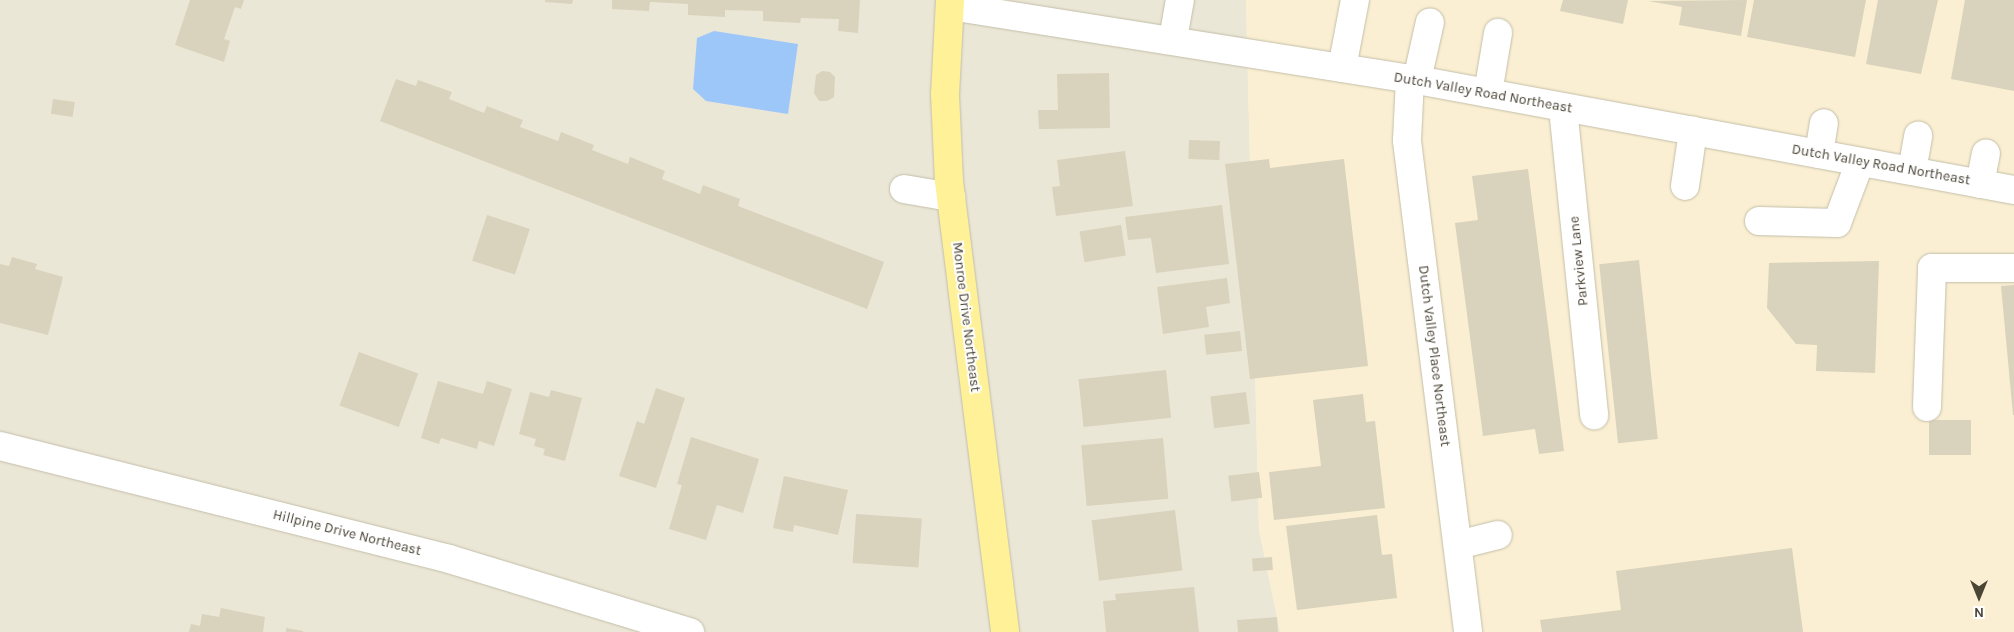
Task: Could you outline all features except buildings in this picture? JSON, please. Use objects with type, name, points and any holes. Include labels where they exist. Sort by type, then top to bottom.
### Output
[{"type":"main road","name":"Monroe Drive Northeast","points":[[950,3],[945,94],[951,197],[1005,632]]},
{"type":"street","points":[[1173,39],[1180,0]]},
{"type":"street","points":[[1342,68],[1355,0]]},
{"type":"street","name":"Dutch Valley Road Northeast","points":[[950,3],[1488,93],[2014,190]]},
{"type":"street","name":"Dutch Valley Place Northeast","points":[[1430,22],[1414,80],[1407,141],[1468,632]]},
{"type":"street","points":[[1488,93],[1498,32]]},
{"type":"street","name":"Parkview Lane","points":[[1564,108],[1594,416]]},
{"type":"street","points":[[1819,154],[1824,123]]},
{"type":"street","points":[[1685,186],[1693,131]]},
{"type":"street","points":[[1912,171],[1918,136]]},
{"type":"street","points":[[1980,184],[1986,154]]},
{"type":"street","points":[[1759,221],[1837,223],[1860,162]]},
{"type":"street","points":[[904,189],[951,197]]},
{"type":"street","points":[[1927,407],[1932,268],[2014,268]]},
{"type":"street","name":"Hillpine Drive Northeast","points":[[0,446],[449,559],[690,632]]},
{"type":"street","points":[[1458,545],[1498,535]]},
{"type":"shaded area","points":[[0,0],[1246,0],[1259,530],[1280,632],[0,632]]},
{"type":"shaded area","points":[[1246,0],[2014,0],[2014,632],[1280,632],[1259,530]]},
{"type":"water","points":[[714,31],[798,44],[788,114],[706,101],[693,89],[697,38]]}]
